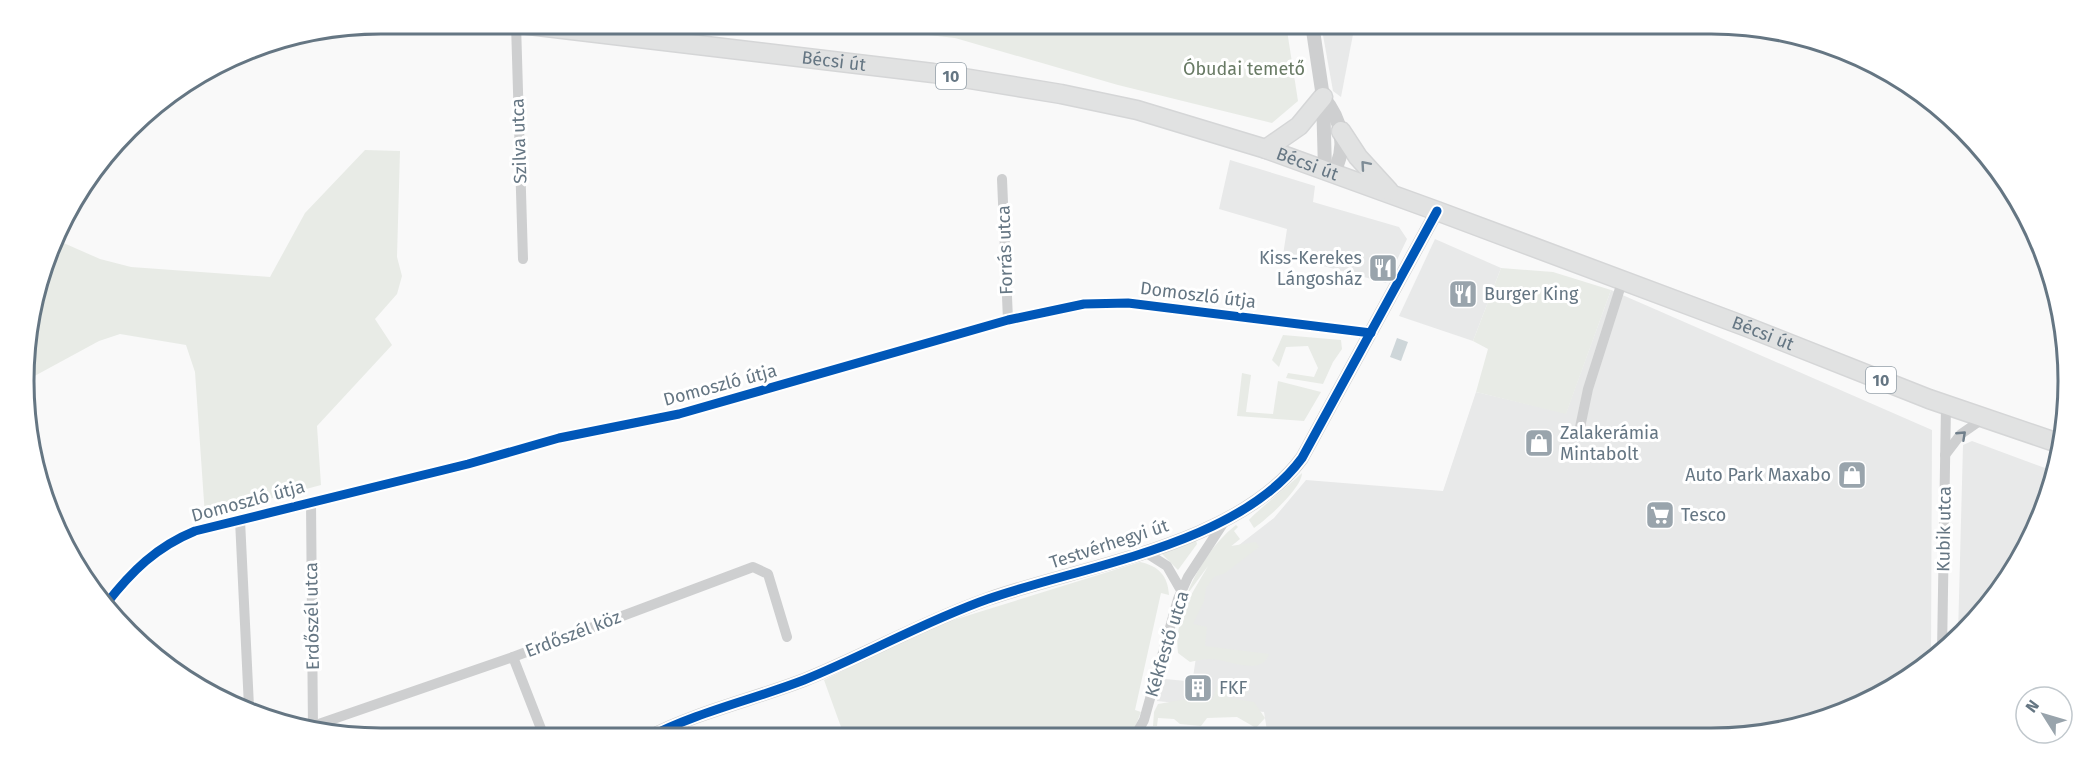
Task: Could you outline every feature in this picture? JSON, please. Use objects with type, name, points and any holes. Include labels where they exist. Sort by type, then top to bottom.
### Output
[{"type":"main road","name":"Bécsi út","points":[[604,34],[921,72],[1061,94],[1137,110],[1266,149],[1392,194],[1623,279],[1946,405],[2052,441]]},
{"type":"main road","points":[[1266,149],[1299,126],[1323,98]]},
{"type":"main road","points":[[1332,132],[1392,194]]},
{"type":"street","name":"Szilva utca","points":[[516,34],[523,259]]},
{"type":"street","points":[[1313,34],[1323,98],[1332,132],[1342,153],[1329,172]]},
{"type":"street","points":[[1299,126],[1332,132]]},
{"type":"street","name":"Forrás utca","points":[[1002,179],[1008,320]]},
{"type":"street","name":"Testvérhegyi út","points":[[669,728],[696,716],[835,667],[935,620],[988,599],[1145,552],[1226,519],[1269,494],[1292,472],[1322,426],[1437,211]]},
{"type":"street","points":[[1578,437],[1588,389],[1623,279]]},
{"type":"street","name":"Domoszló útja","points":[[111,598],[139,564],[165,545],[195,531],[468,464],[559,438],[679,414],[1008,320],[1084,304],[1137,304],[1371,333]]},
{"type":"street","name":"Kubik utca","points":[[1942,639],[1946,405]]},
{"type":"street","points":[[1944,456],[1961,434],[1984,418]]},
{"type":"street","name":"Erdőszél utca","points":[[310,502],[313,722]]},
{"type":"street","name":"Kékfestő utca","points":[[1140,728],[1188,577],[1226,519]]},
{"type":"street","points":[[240,520],[249,702]]},
{"type":"street","points":[[1145,552],[1159,559],[1172,573],[1182,592]]},
{"type":"street","name":"Erdőszél köz","points":[[325,724],[513,657],[753,567],[768,573],[787,637]]},
{"type":"street","points":[[513,657],[541,728]]},
{"type":"shaded area","points":[[1323,34],[1353,34],[1341,97],[1333,91]]},
{"type":"shaded area","points":[[1230,160],[1315,186],[1313,202],[1399,227],[1407,239],[1386,283],[1283,255],[1287,229],[1219,209]]},
{"type":"shaded area","points":[[1435,239],[1501,268],[1473,341],[1399,316]]},
{"type":"shaded area","points":[[1611,290],[1932,430],[1931,649],[1884,682],[1843,702],[1800,717],[1733,728],[1267,728],[1264,712],[1157,701],[1159,687],[1165,679],[1186,681],[1187,677],[1193,677],[1197,651],[1183,649],[1208,569],[1274,518],[1306,480],[1443,491],[1476,392],[1566,413]]},
{"type":"shaded area","points":[[1397,338],[1408,342],[1401,361],[1390,357]]},
{"type":"shaded area","points":[[1972,441],[2047,469],[2031,514],[2011,555],[1986,593],[1958,624],[1963,445]]},
{"type":"green space","name":"Óbudai temető","points":[[919,34],[1288,34],[1298,101],[1272,123],[1118,85],[955,38]]},
{"type":"green space","points":[[365,150],[400,151],[397,257],[402,276],[397,294],[375,319],[392,345],[317,426],[321,485],[205,516],[195,372],[186,345],[120,334],[99,341],[34,376],[37,336],[53,270],[64,243],[100,259],[131,267],[270,277],[305,213]]},
{"type":"green space","points":[[1501,268],[1553,272],[1611,290],[1566,414],[1476,392],[1488,349],[1473,341]]},
{"type":"green space","points":[[1283,335],[1341,340],[1342,349],[1323,384],[1286,378],[1288,373],[1314,377],[1318,368],[1308,346],[1286,347],[1279,367],[1272,360]]},
{"type":"green space","points":[[1242,373],[1251,375],[1246,412],[1273,414],[1278,381],[1321,392],[1304,421],[1237,416]]},
{"type":"green space","points":[[1302,473],[1290,495],[1254,528],[1249,520]]},
{"type":"green space","points":[[1236,525],[1238,527],[1234,531],[1240,539],[1231,546],[1256,542],[1259,547],[1225,573],[1214,577],[1206,588],[1204,601],[1193,624],[1207,627],[1205,646],[1269,654],[1259,665],[1251,666],[1216,659],[1190,662],[1178,653],[1179,629],[1190,597],[1208,566],[1186,596],[1206,557]]},
{"type":"green space","points":[[1196,540],[1197,544],[1178,570],[1160,552]]},
{"type":"green space","points":[[1140,562],[1157,569],[1167,582],[1169,595],[1161,593],[1135,710],[1141,712],[1133,728],[841,728],[824,680],[934,626]]},
{"type":"green space","points":[[1217,686],[1225,689],[1228,698],[1254,702],[1265,718],[1256,728],[1237,717],[1207,718],[1201,726],[1180,724],[1174,719],[1158,718],[1157,726],[1153,726],[1154,712],[1158,704],[1181,700],[1212,700]]},
{"type":"cycle path","points":[[668,728],[705,713],[804,680],[988,599],[1157,548],[1200,532],[1240,512],[1274,488],[1302,458],[1437,211]]},
{"type":"cycle path","points":[[111,598],[125,581],[157,552],[195,531],[468,464],[559,438],[679,414],[1008,320],[1084,304],[1128,303],[1371,333]]},
{"type":"place","name":"Kiss-Kerekes Lángosház","points":[[1383,268]]},
{"type":"place","name":"Burger King","points":[[1463,294]]},
{"type":"place","name":"Zalakerámia Mintabolt","points":[[1539,443]]},
{"type":"place","name":"Auto Park Maxabo","points":[[1852,475]]},
{"type":"place","name":"Tesco","points":[[1660,515]]},
{"type":"place","name":"FKF","points":[[1198,688]]}]
